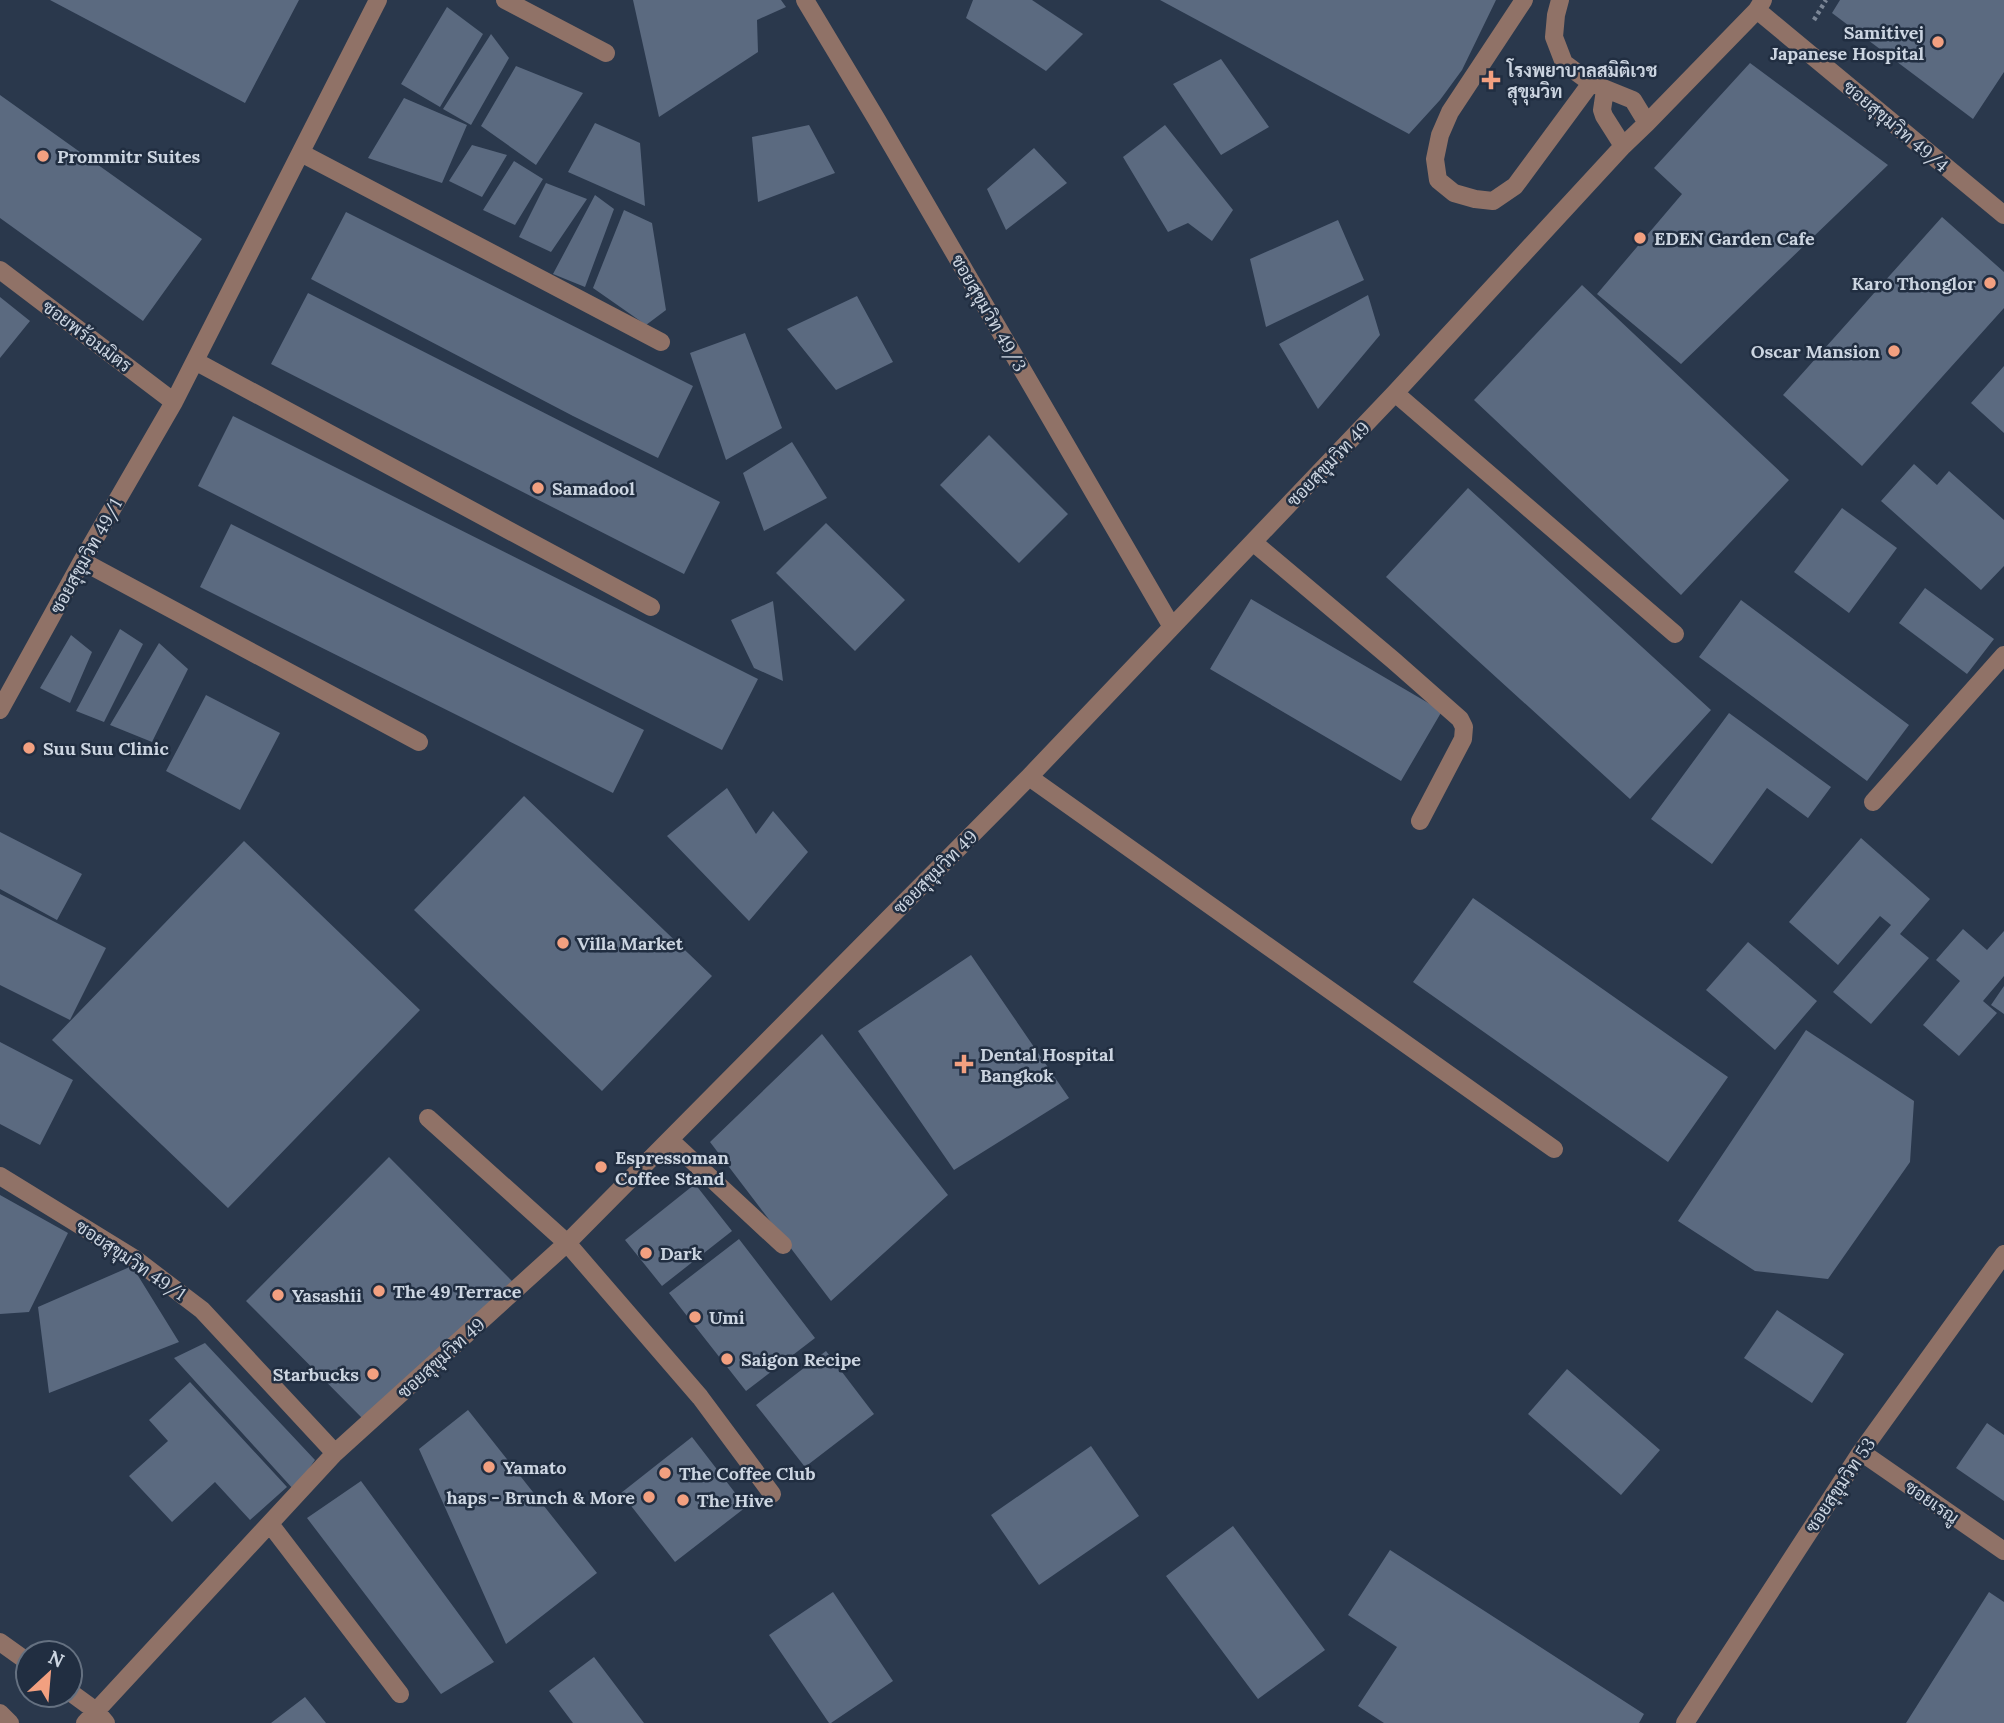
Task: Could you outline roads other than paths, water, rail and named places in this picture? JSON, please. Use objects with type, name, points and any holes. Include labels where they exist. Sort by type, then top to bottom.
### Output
[{"type":"street","name":"ซอยสุขุมวิท 49/1","points":[[0,710],[174,402],[378,0]]},
{"type":"street","points":[[505,0],[606,52]]},
{"type":"street","name":"ซอยสุขุมวิท 49/3","points":[[805,0],[1172,627]]},
{"type":"street","points":[[1524,0],[1450,113],[1440,135],[1435,159],[1438,180],[1454,192],[1493,201],[1515,186],[1598,87]]},
{"type":"street","points":[[1560,0],[1554,37],[1564,63],[1598,87],[1633,100],[1647,123]]},
{"type":"street","name":"ซอยสุขุมวิท 49","points":[[96,1719],[335,1453],[567,1243],[1029,777],[1395,393],[1623,146],[1760,5]]},
{"type":"street","name":"ซอยสุขุมวิท 49/4","points":[[1760,5],[2004,215]]},
{"type":"street","points":[[1598,87],[1604,116],[1623,146]]},
{"type":"street","points":[[301,153],[661,342]]},
{"type":"street","name":"ซอยพร้อมมิตร","points":[[0,270],[174,402]]},
{"type":"street","points":[[195,361],[651,607]]},
{"type":"street","points":[[1395,393],[1675,634]]},
{"type":"street","points":[[1253,542],[1460,719],[1464,727],[1463,739],[1420,821]]},
{"type":"street","points":[[82,561],[419,742]]},
{"type":"street","points":[[1873,802],[2004,655]]},
{"type":"street","points":[[1029,777],[1554,1149]]},
{"type":"street","points":[[428,1118],[567,1243],[701,1397],[772,1494]]},
{"type":"street","points":[[670,1140],[783,1245]]},
{"type":"street","name":"ซอยสุขุมวิท 49/1","points":[[0,1176],[135,1259],[202,1310],[335,1453]]},
{"type":"street","name":"ซอยสุขุมวิท 53","points":[[1685,1723],[1861,1452],[2004,1254]]},
{"type":"street","name":"ซอยเรณู","points":[[1861,1452],[2004,1551]]},
{"type":"street","points":[[270,1524],[400,1694]]},
{"type":"street","points":[[0,1713],[10,1723]]},
{"type":"place","name":"Samitivej Japanese Hospital","points":[[1938,42]]},
{"type":"place","name":"โรงพยาบาลสมิติเวช สุขุมวิท","points":[[1491,80]]},
{"type":"place","name":"Prommitr Suites","points":[[43,156]]},
{"type":"place","name":"EDEN Garden Cafe","points":[[1640,238]]},
{"type":"place","name":"Karo Thonglor","points":[[1990,283]]},
{"type":"place","name":"Oscar Mansion","points":[[1894,351]]},
{"type":"place","name":"Samadool","points":[[538,488]]},
{"type":"place","name":"Suu Suu Clinic","points":[[29,748]]},
{"type":"place","name":"Villa Market","points":[[563,943]]},
{"type":"place","name":"Dental Hospital Bangkok","points":[[964,1064]]},
{"type":"place","name":"Espressoman Coffee Stand","points":[[601,1167]]},
{"type":"place","name":"Dark","points":[[646,1253]]},
{"type":"place","name":"The 49 Terrace","points":[[379,1291]]},
{"type":"place","name":"Yasashii","points":[[278,1295]]},
{"type":"place","name":"Umi","points":[[695,1317]]},
{"type":"place","name":"Saigon Recipe","points":[[727,1359]]},
{"type":"place","name":"Starbucks","points":[[373,1374]]},
{"type":"place","name":"Yamato","points":[[489,1467]]},
{"type":"place","name":"The Coffee Club","points":[[665,1473]]},
{"type":"place","name":"haps - Brunch & More","points":[[649,1497]]},
{"type":"place","name":"The Hive","points":[[683,1500]]}]
